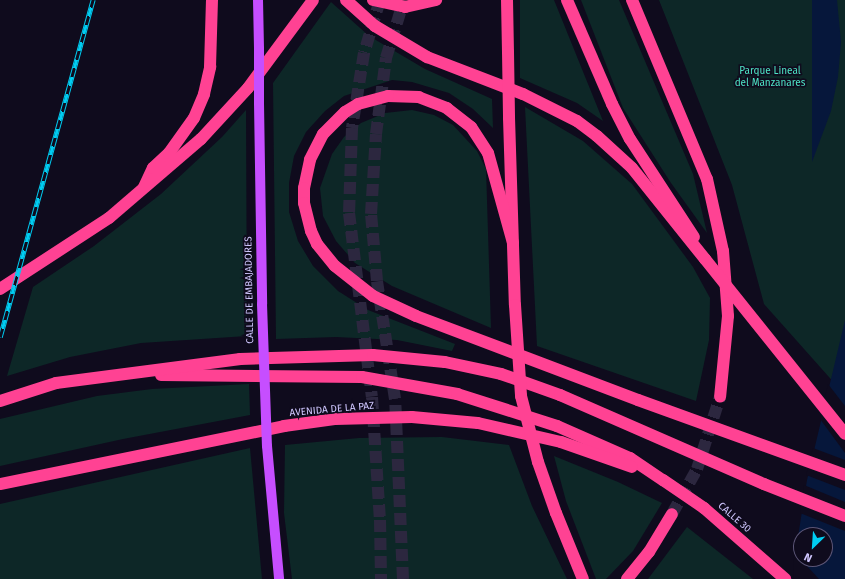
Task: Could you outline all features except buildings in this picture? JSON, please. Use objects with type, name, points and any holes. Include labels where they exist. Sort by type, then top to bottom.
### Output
[{"type":"highway","points":[[143,190],[153,168],[169,153],[194,118],[204,94],[210,67],[212,0]]},
{"type":"highway","points":[[0,289],[109,218],[201,139],[248,88],[313,0]]},
{"type":"highway","points":[[346,0],[376,26],[427,57],[523,94],[577,121],[597,136],[632,168],[845,434]]},
{"type":"highway","points":[[373,0],[405,7],[436,0]]},
{"type":"highway","points":[[507,0],[515,304],[521,396],[538,462],[556,513],[583,579]]},
{"type":"highway","points":[[567,0],[609,97],[630,139],[692,233],[704,259]]},
{"type":"highway","points":[[632,0],[707,179],[723,251],[728,316],[720,397]]},
{"type":"highway","points":[[513,243],[488,153],[471,127],[447,108],[419,97],[388,96],[358,104],[333,122],[323,134],[310,160],[304,188],[304,203],[311,231],[317,244],[335,266],[373,296],[416,316],[845,475]]},
{"type":"highway","points":[[0,401],[56,383],[113,374],[240,359],[373,355],[444,362],[501,374],[560,395],[764,484],[845,516]]},
{"type":"highway","points":[[113,374],[362,377],[458,394],[557,426],[591,440],[630,458],[663,480]]},
{"type":"highway","name":"AVENIDA DE LA PAZ","points":[[0,484],[284,426],[336,419],[412,417],[478,423],[562,442],[663,480]]},
{"type":"highway","name":"CALLE 30","points":[[663,480],[720,521],[785,579]]},
{"type":"highway","points":[[627,579],[649,552],[672,514]]},
{"type":"main road","name":"CALLE DE EMBAJADORES","points":[[258,0],[262,304],[267,446],[279,579]]},
{"type":"green space","points":[[520,0],[554,0],[603,121],[577,103],[520,78]]},
{"type":"green space","points":[[581,0],[619,0],[693,174],[707,233],[671,183],[623,108]]},
{"type":"green space","name":"Parque Lineal del Manzanares","points":[[659,0],[845,0],[845,395],[764,304],[732,185]]},
{"type":"green space","points":[[331,2],[369,36],[425,69],[492,99],[493,128],[473,109],[449,93],[412,82],[392,80],[344,96],[325,111],[306,132],[294,156],[289,183],[289,212],[298,241],[313,266],[338,291],[368,310],[455,344],[452,351],[397,340],[336,337],[276,339],[273,83]]},
{"type":"green space","points":[[525,107],[583,141],[632,184],[693,267],[710,298],[709,340],[696,401],[537,346]]},
{"type":"green space","points":[[246,110],[247,336],[141,343],[70,357],[7,376],[33,287],[94,246],[161,194],[222,137]]},
{"type":"green space","points":[[412,110],[434,115],[453,125],[477,151],[486,169],[491,328],[392,286],[355,263],[336,241],[323,216],[320,188],[332,154],[344,137],[361,123],[385,113]]},
{"type":"green space","points":[[249,384],[250,415],[123,439],[0,466],[0,419],[97,396],[152,389]]},
{"type":"green space","points":[[442,437],[509,445],[532,506],[567,579],[292,579],[284,513],[285,445],[359,438]]},
{"type":"green space","points":[[250,448],[262,579],[0,579],[0,504]]},
{"type":"green space","points":[[554,456],[618,482],[662,503],[633,551],[606,579],[596,579],[566,501]]},
{"type":"green space","points":[[687,527],[753,579],[648,579]]},
{"type":"water","points":[[812,0],[837,0],[841,42],[838,77],[831,111],[812,162]]},
{"type":"water","points":[[845,320],[845,579],[795,579],[796,567],[833,567],[833,527],[800,527],[807,480]]},
{"type":"pier","points":[[828,384],[845,406],[845,453],[820,419]]},
{"type":"pier","points":[[813,448],[845,460],[845,490],[806,475]]},
{"type":"pier","points":[[804,485],[845,502],[845,531],[800,513]]},
{"type":"pier","points":[[794,567],[808,567],[819,579],[793,579]]},
{"type":"tunnel","points":[[380,0],[364,53],[352,128],[349,213],[372,397],[380,520],[381,579]]},
{"type":"tunnel","points":[[403,579],[395,399],[377,281],[371,214],[376,134],[386,58],[404,0]]},
{"type":"tunnel","points":[[672,514],[697,469],[720,397]]},
{"type":"railway","points":[[0,337],[93,0]]}]
